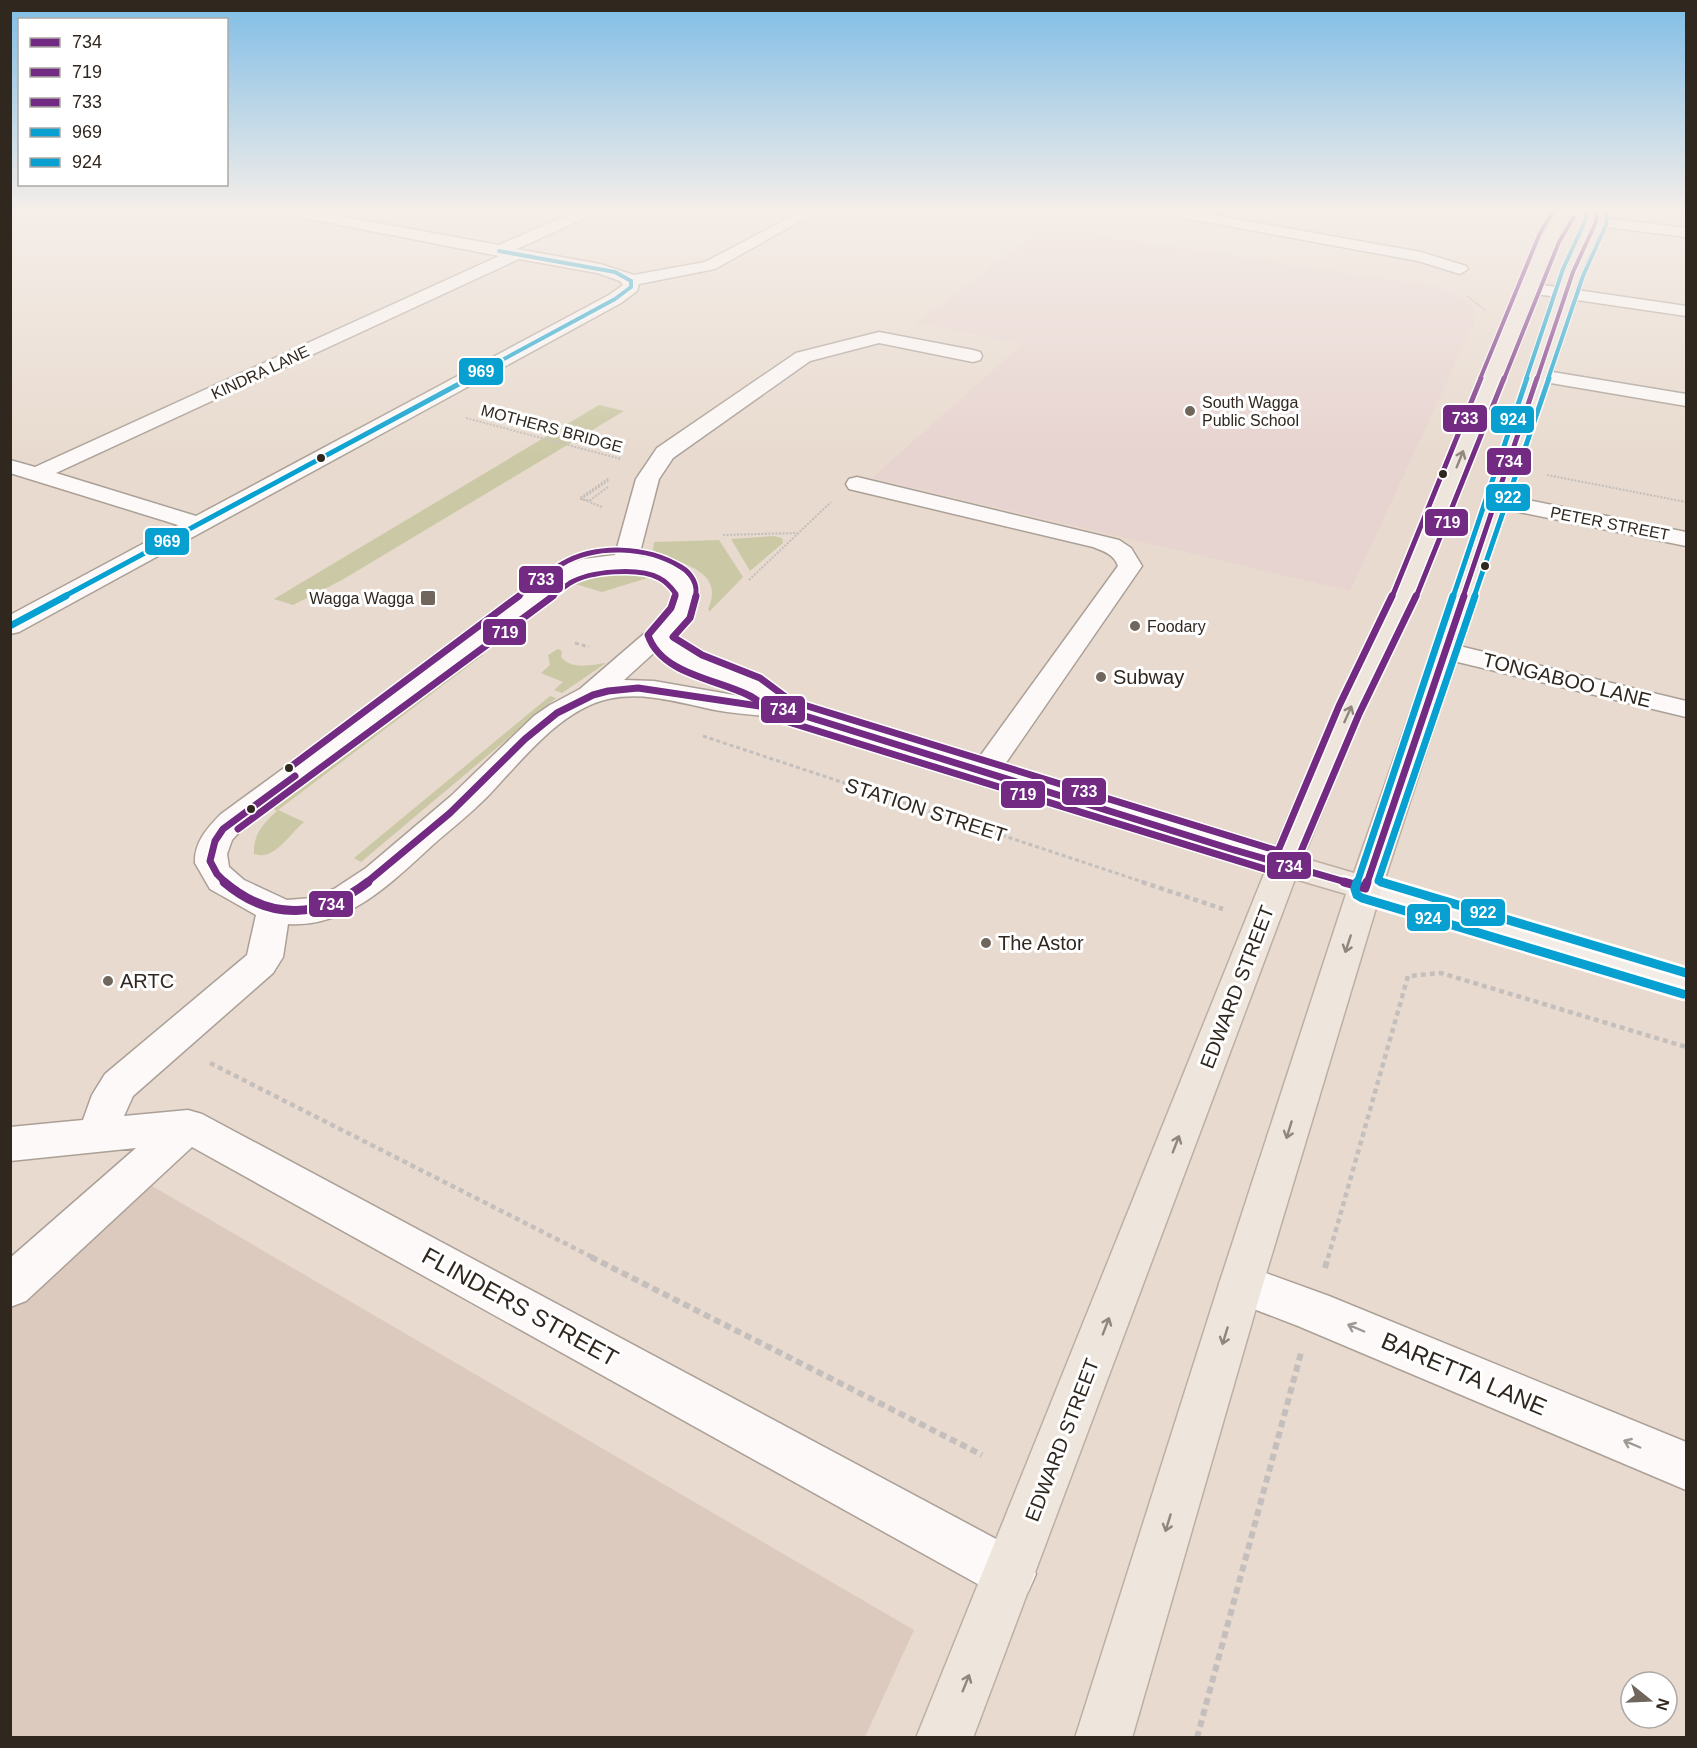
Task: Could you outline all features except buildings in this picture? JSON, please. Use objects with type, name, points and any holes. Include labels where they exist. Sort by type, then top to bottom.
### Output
[{"type":"highway","name":"EDWARD STREET","points":[[944,1737],[1010,1574],[1284,864],[1349,710],[1413,578],[1527,294]]},
{"type":"highway","points":[[1103,1737],[1365,888],[1567,294]]},
{"type":"highway","points":[[1284,864],[1365,888]]},
{"type":"main road","points":[[1365,888],[1686,984]]},
{"type":"street","name":"KINDRA LANE","points":[[37,474],[420,294]]},
{"type":"street","points":[[10,626],[622,294]]},
{"type":"street","points":[[1593,294],[1686,311]]},
{"type":"street","points":[[1607,294],[1686,303]]},
{"type":"street","points":[[625,561],[636,527],[643,487],[656,462],[664,453],[803,357],[879,337],[973,356]]},
{"type":"street","points":[[1540,376],[1686,400]]},
{"type":"street","points":[[10,466],[198,524]]},
{"type":"street","name":"PETER STREET","points":[[1501,491],[1540,481]]},
{"type":"street","points":[[859,484],[1106,544],[1121,551],[1128,559],[1130,566],[1125,574],[984,772]]},
{"type":"street","name":"PETER STREET","points":[[1501,491],[1686,539]]},
{"type":"street","points":[[625,561],[648,563],[678,575],[685,585],[687,599],[684,609],[671,626],[590,695],[561,711],[529,737],[462,803],[377,875],[351,894],[321,908],[306,911],[285,911],[274,908],[234,890],[216,876],[210,862],[210,855],[216,838],[223,829],[567,573],[593,564],[625,561]]},
{"type":"street","points":[[658,637],[678,656],[756,688],[786,710]]},
{"type":"street","name":"TONGABOO LANE","points":[[1447,651],[1686,709]]},
{"type":"street","points":[[590,695],[615,689],[644,687],[727,703],[786,710],[1284,864]]},
{"type":"street","points":[[96,1137],[112,1095],[119,1085],[260,964],[265,957],[274,908]]},
{"type":"street","points":[[10,1144],[188,1126]]},
{"type":"street","points":[[10,1287],[188,1126]]},
{"type":"street","name":"FLINDERS STREET","points":[[188,1126],[1010,1574]]},
{"type":"street","name":"BARETTA LANE","points":[[1241,1284],[1313,1311],[1686,1466]]},
{"type":"path","name":"MOTHERS BRIDGE","points":[[463,417],[623,459]]},
{"type":"path","name":"MOTHERS BRIDGE","points":[[589,501],[581,499],[617,474]]},
{"type":"path","name":"PETER STREET","points":[[1540,481],[1686,502]]},
{"type":"path","points":[[749,580],[845,490],[859,484]]},
{"type":"path","points":[[723,535],[798,533]]},
{"type":"path","name":"STATION STREET","points":[[696,733],[1224,909]]},
{"type":"path","points":[[1197,1737],[1313,1311],[1408,976],[1441,973],[1686,1047]]},
{"type":"path","points":[[207,1062],[982,1455]]},
{"type":"shaded area","name":"South Wagga Public School","points":[[955,294],[1456,294],[1473,305],[1476,319],[1350,591],[872,478],[1022,344],[916,323]]},
{"type":"shaded area","points":[[599,405],[624,411],[342,580],[293,605],[274,599]]},
{"type":"shaded area","points":[[774,536],[782,538],[783,543],[750,571],[731,539]]},
{"type":"shaded area","points":[[719,540],[743,577],[710,611],[708,610],[712,596],[711,585],[705,576],[686,564],[653,550],[654,542]]},
{"type":"shaded area","points":[[617,571],[651,577],[602,592],[572,583],[595,574]]},
{"type":"shaded area","points":[[558,649],[562,651],[561,657],[570,664],[582,666],[606,663],[562,693],[554,690],[563,682],[541,673],[550,665],[548,655]]},
{"type":"shaded area","points":[[474,652],[483,655],[278,810],[304,822],[269,854],[254,854],[257,835],[267,820],[277,811],[270,807]]},
{"type":"shaded area","points":[[550,696],[556,698],[361,862],[354,858]]},
{"type":"shaded area","points":[[116,1165],[914,1630],[865,1737],[11,1737],[10,1258]]},
{"type":"transit line","name":"969","points":[[10,626],[622,294]]},
{"type":"transit line","name":"733","points":[[289,768],[562,564],[605,552],[636,551],[665,558],[687,571],[693,579],[697,591],[690,618],[674,638],[702,655],[760,678],[791,701],[1278,851],[1339,706],[1403,574],[1514,294]]},
{"type":"transit line","name":"719","points":[[238,829],[572,582],[613,572],[628,572],[657,576],[668,583],[676,594],[671,608],[648,635],[652,646],[661,655],[690,672],[748,695],[782,720],[1281,874],[1288,874],[1294,868],[1359,714],[1423,582],[1538,294]]},
{"type":"transit line","name":"924","points":[[1555,294],[1355,889],[1357,895],[1362,898],[1683,994]]},
{"type":"transit line","name":"734","points":[[295,776],[223,829],[215,841],[210,861],[217,874],[233,889],[269,906],[290,912],[325,906],[352,894],[388,867],[459,806],[510,753],[557,713],[593,695],[638,688],[786,710],[1231,849],[1365,888],[1566,294]]},
{"type":"transit line","name":"922","points":[[1577,294],[1378,881],[1686,973]]},
{"type":"place","name":"South Wagga Public School","points":[[1190,411]]},
{"type":"place","name":"Wagga Wagga","points":[[428,598]]},
{"type":"place","name":"Foodary","points":[[1135,626]]},
{"type":"place","name":"Subway","points":[[1101,677]]},
{"type":"place","name":"The Astor","points":[[986,943]]},
{"type":"place","name":"ARTC","points":[[108,981]]}]
